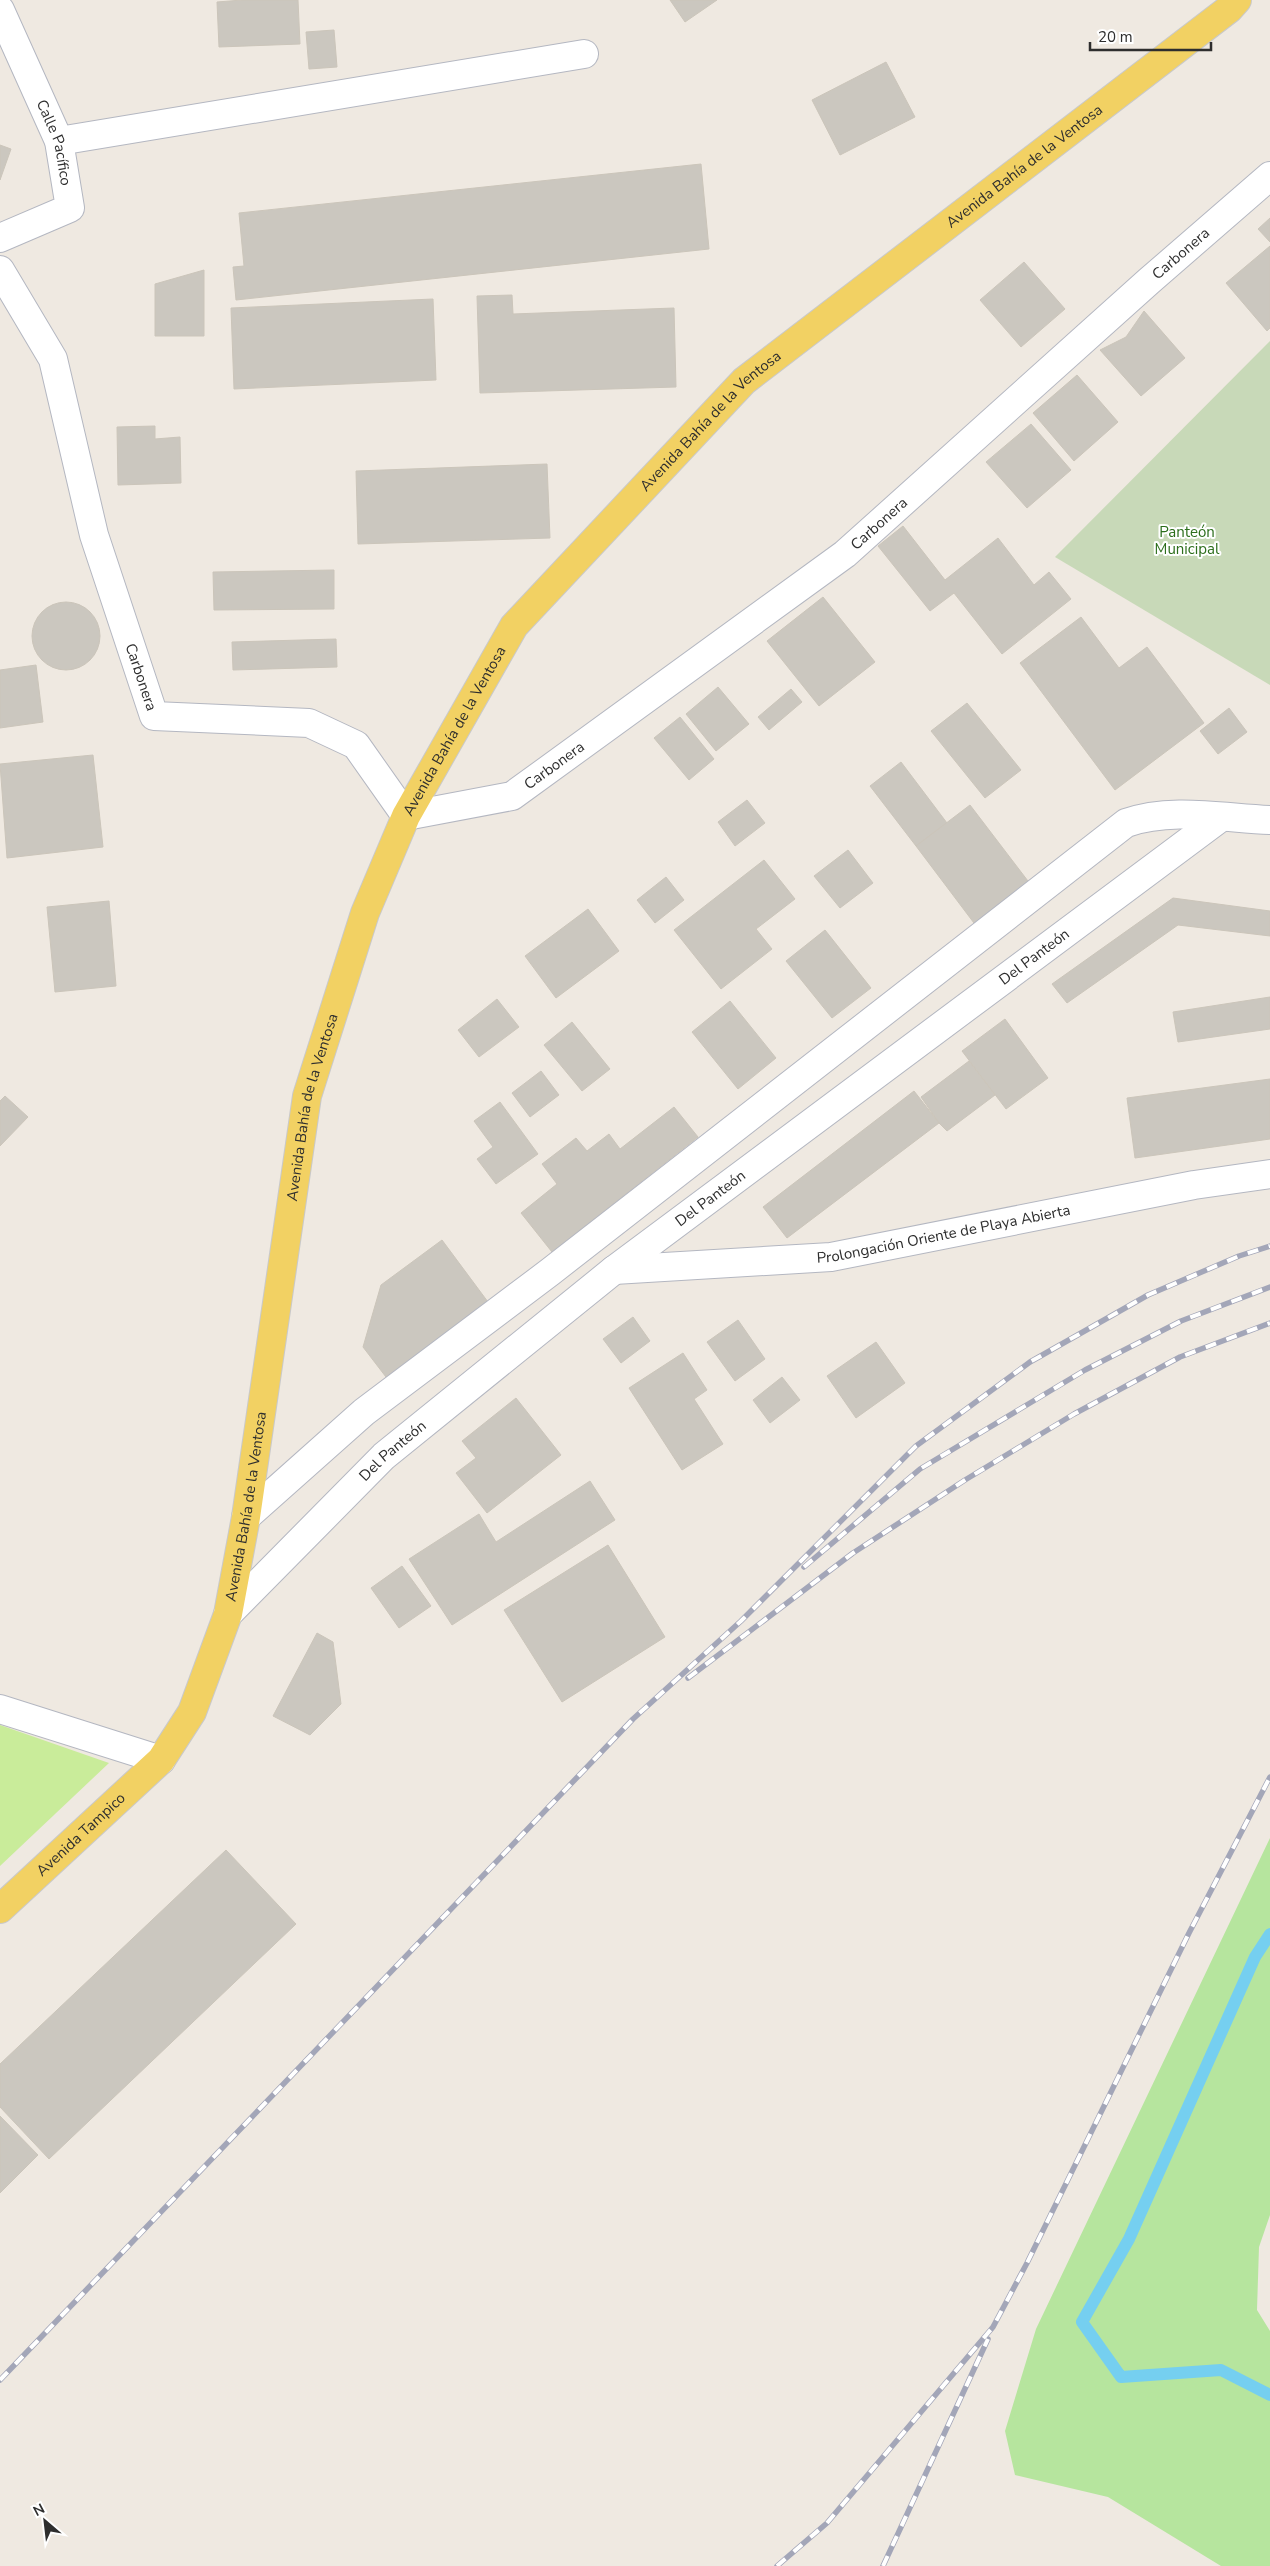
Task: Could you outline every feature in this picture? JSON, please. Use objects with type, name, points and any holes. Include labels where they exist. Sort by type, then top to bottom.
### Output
[{"type":"main road","name":"Avenida Bahía de la Ventosa","points":[[161,1760],[192,1712],[228,1614],[246,1517],[307,1096],[365,913],[406,816],[514,626],[744,381],[1229,9],[1237,0]]},
{"type":"main road","name":"Avenida Tampico","points":[[0,1909],[161,1760]]},
{"type":"street","name":"Calle Pacífico","points":[[0,10],[60,141],[70,208],[0,238]]},
{"type":"street","points":[[60,141],[584,54]]},
{"type":"street","name":"Carbonera","points":[[0,270],[53,359],[94,535],[154,716],[309,723],[356,745],[406,816],[512,796],[845,554],[1270,176]]},
{"type":"street","points":[[246,1517],[364,1412],[550,1272],[1126,824],[1144,817],[1169,814],[1270,820]]},
{"type":"street","name":"Del Panteón","points":[[228,1614],[384,1456],[614,1270],[1220,818]]},
{"type":"street","name":"Prolongación Oriente de Playa Abierta","points":[[614,1270],[831,1257],[1194,1185],[1270,1174]]},
{"type":"street","points":[[0,1709],[161,1760]]},
{"type":"green space","name":"Panteón Municipal","points":[[1270,341],[1270,685],[1055,557]]},
{"type":"green space","points":[[0,1725],[109,1763],[0,1866]]},
{"type":"green space","points":[[1270,1838],[1270,2215],[1259,2247],[1257,2310],[1270,2331],[1270,2566],[1221,2566],[1108,2497],[1015,2475],[1005,2431],[1036,2329]]},
{"type":"building","points":[[298,0],[300,44],[219,47],[217,2]]},
{"type":"building","points":[[670,0],[717,0],[685,22]]},
{"type":"building","points":[[334,30],[337,67],[309,69],[306,32]]},
{"type":"building","points":[[886,62],[915,117],[840,155],[812,100]]},
{"type":"building","points":[[0,145],[11,149],[0,180]]},
{"type":"building","points":[[701,164],[709,249],[236,300],[233,267],[244,266],[239,213]]},
{"type":"building","points":[[1270,218],[1270,242],[1258,229]]},
{"type":"building","points":[[1270,246],[1270,328],[1267,331],[1226,283]]},
{"type":"building","points":[[1024,262],[1065,309],[1021,347],[980,300]]},
{"type":"building","points":[[204,270],[204,336],[155,336],[155,284]]},
{"type":"building","points":[[512,295],[513,314],[674,308],[676,387],[480,393],[477,296]]},
{"type":"building","points":[[433,299],[436,380],[234,389],[231,308]]},
{"type":"building","points":[[1144,311],[1185,358],[1141,396],[1100,350],[1126,337]]},
{"type":"building","points":[[1077,375],[1118,422],[1074,461],[1033,413]]},
{"type":"building","points":[[1031,424],[1071,470],[1027,508],[986,462]]},
{"type":"building","points":[[155,426],[155,439],[180,437],[181,483],[118,485],[117,427]]},
{"type":"building","points":[[547,464],[550,538],[358,544],[356,471]]},
{"type":"building","points":[[903,526],[945,580],[998,538],[1034,585],[1049,572],[1071,599],[1002,654],[954,593],[930,611],[878,546]]},
{"type":"building","points":[[334,570],[334,609],[214,610],[213,572]]},
{"type":"building","points":[[823,597],[875,662],[819,706],[767,641]]},
{"type":"building","points":[[66,602],[79,605],[90,612],[97,623],[100,636],[97,649],[90,660],[79,667],[66,670],[53,667],[42,660],[35,649],[32,636],[35,623],[42,612],[53,605]]},
{"type":"building","points":[[1081,617],[1119,668],[1147,647],[1204,723],[1115,790],[1020,663]]},
{"type":"building","points":[[336,639],[337,667],[233,670],[232,642]]},
{"type":"building","points":[[36,665],[43,722],[0,728],[0,670]]},
{"type":"building","points":[[718,687],[749,724],[716,751],[686,714]]},
{"type":"building","points":[[791,689],[802,702],[769,730],[758,717]]},
{"type":"building","points":[[967,703],[1021,770],[985,798],[931,731]]},
{"type":"building","points":[[1229,708],[1247,732],[1218,754],[1200,731]]},
{"type":"building","points":[[680,717],[714,759],[689,780],[654,738]]},
{"type":"building","points":[[93,755],[103,847],[7,858],[0,764]]},
{"type":"building","points":[[901,762],[947,823],[916,846],[870,786]]},
{"type":"building","points":[[747,800],[765,823],[735,846],[718,822]]},
{"type":"building","points":[[970,805],[1031,885],[977,927],[916,846]]},
{"type":"building","points":[[848,850],[873,883],[840,908],[814,876]]},
{"type":"building","points":[[764,860],[795,899],[756,929],[772,949],[721,989],[674,930]]},
{"type":"building","points":[[666,877],[684,900],[655,923],[637,900]]},
{"type":"building","points":[[1173,898],[1270,911],[1270,936],[1178,925],[1067,1003],[1052,984]]},
{"type":"building","points":[[109,901],[116,986],[55,992],[47,907]]},
{"type":"building","points":[[588,909],[619,951],[556,998],[525,956]]},
{"type":"building","points":[[825,930],[871,988],[832,1018],[786,961]]},
{"type":"building","points":[[1270,997],[1270,1029],[1178,1042],[1173,1012]]},
{"type":"building","points":[[497,999],[519,1027],[479,1057],[458,1030]]},
{"type":"building","points":[[730,1001],[776,1058],[738,1089],[692,1032]]},
{"type":"building","points":[[1005,1019],[1048,1078],[1006,1109],[962,1051]]},
{"type":"building","points":[[572,1022],[610,1069],[582,1091],[544,1045]]},
{"type":"building","points":[[969,1061],[995,1095],[947,1131],[921,1097]]},
{"type":"building","points":[[541,1071],[559,1095],[530,1117],[512,1093]]},
{"type":"building","points":[[1270,1079],[1270,1139],[1135,1158],[1127,1098]]},
{"type":"building","points":[[914,1091],[939,1123],[787,1238],[763,1207]]},
{"type":"building","points":[[5,1096],[28,1117],[0,1146],[0,1101]]},
{"type":"building","points":[[500,1102],[538,1154],[496,1184],[477,1159],[493,1147],[474,1121]]},
{"type":"building","points":[[674,1107],[698,1137],[552,1252],[521,1213],[557,1184],[542,1164],[576,1138],[587,1151],[609,1134],[620,1149]]},
{"type":"building","points":[[442,1240],[488,1302],[386,1377],[363,1347],[381,1285]]},
{"type":"building","points":[[633,1317],[650,1341],[621,1363],[603,1339]]},
{"type":"building","points":[[738,1320],[765,1359],[735,1381],[707,1342]]},
{"type":"building","points":[[876,1342],[905,1383],[856,1418],[827,1376]]},
{"type":"building","points":[[683,1353],[707,1390],[694,1399],[723,1444],[682,1470],[629,1388]]},
{"type":"building","points":[[782,1377],[800,1400],[770,1423],[753,1400]]},
{"type":"building","points":[[516,1398],[561,1455],[487,1513],[456,1473],[476,1458],[462,1441]]},
{"type":"building","points":[[590,1481],[615,1520],[452,1625],[409,1559],[479,1514],[496,1542]]},
{"type":"building","points":[[608,1545],[665,1637],[562,1702],[504,1610]]},
{"type":"building","points":[[402,1566],[431,1606],[399,1628],[371,1588]]},
{"type":"building","points":[[317,1633],[333,1642],[341,1704],[310,1735],[273,1716]]},
{"type":"building","points":[[226,1850],[296,1924],[49,2159],[0,2107],[0,2064]]},
{"type":"building","points":[[0,2116],[38,2155],[0,2193]]},
{"type":"waterway","points":[[1270,1934],[1255,1957],[1129,2239],[1082,2322],[1121,2377],[1221,2370],[1270,2395]]},
{"type":"railway","points":[[0,2380],[633,1719],[741,1621],[916,1446],[1030,1362],[1148,1295],[1239,1256],[1270,1246]]},
{"type":"railway","points":[[804,1567],[920,1469],[1085,1370],[1181,1321],[1270,1287]]},
{"type":"railway","points":[[688,1678],[853,1553],[965,1480],[1074,1414],[1180,1357],[1270,1323]]},
{"type":"railway","points":[[777,2566],[827,2523],[993,2327],[1027,2263],[1189,1933],[1270,1777]]},
{"type":"railway","points":[[883,2566],[988,2339]]}]
